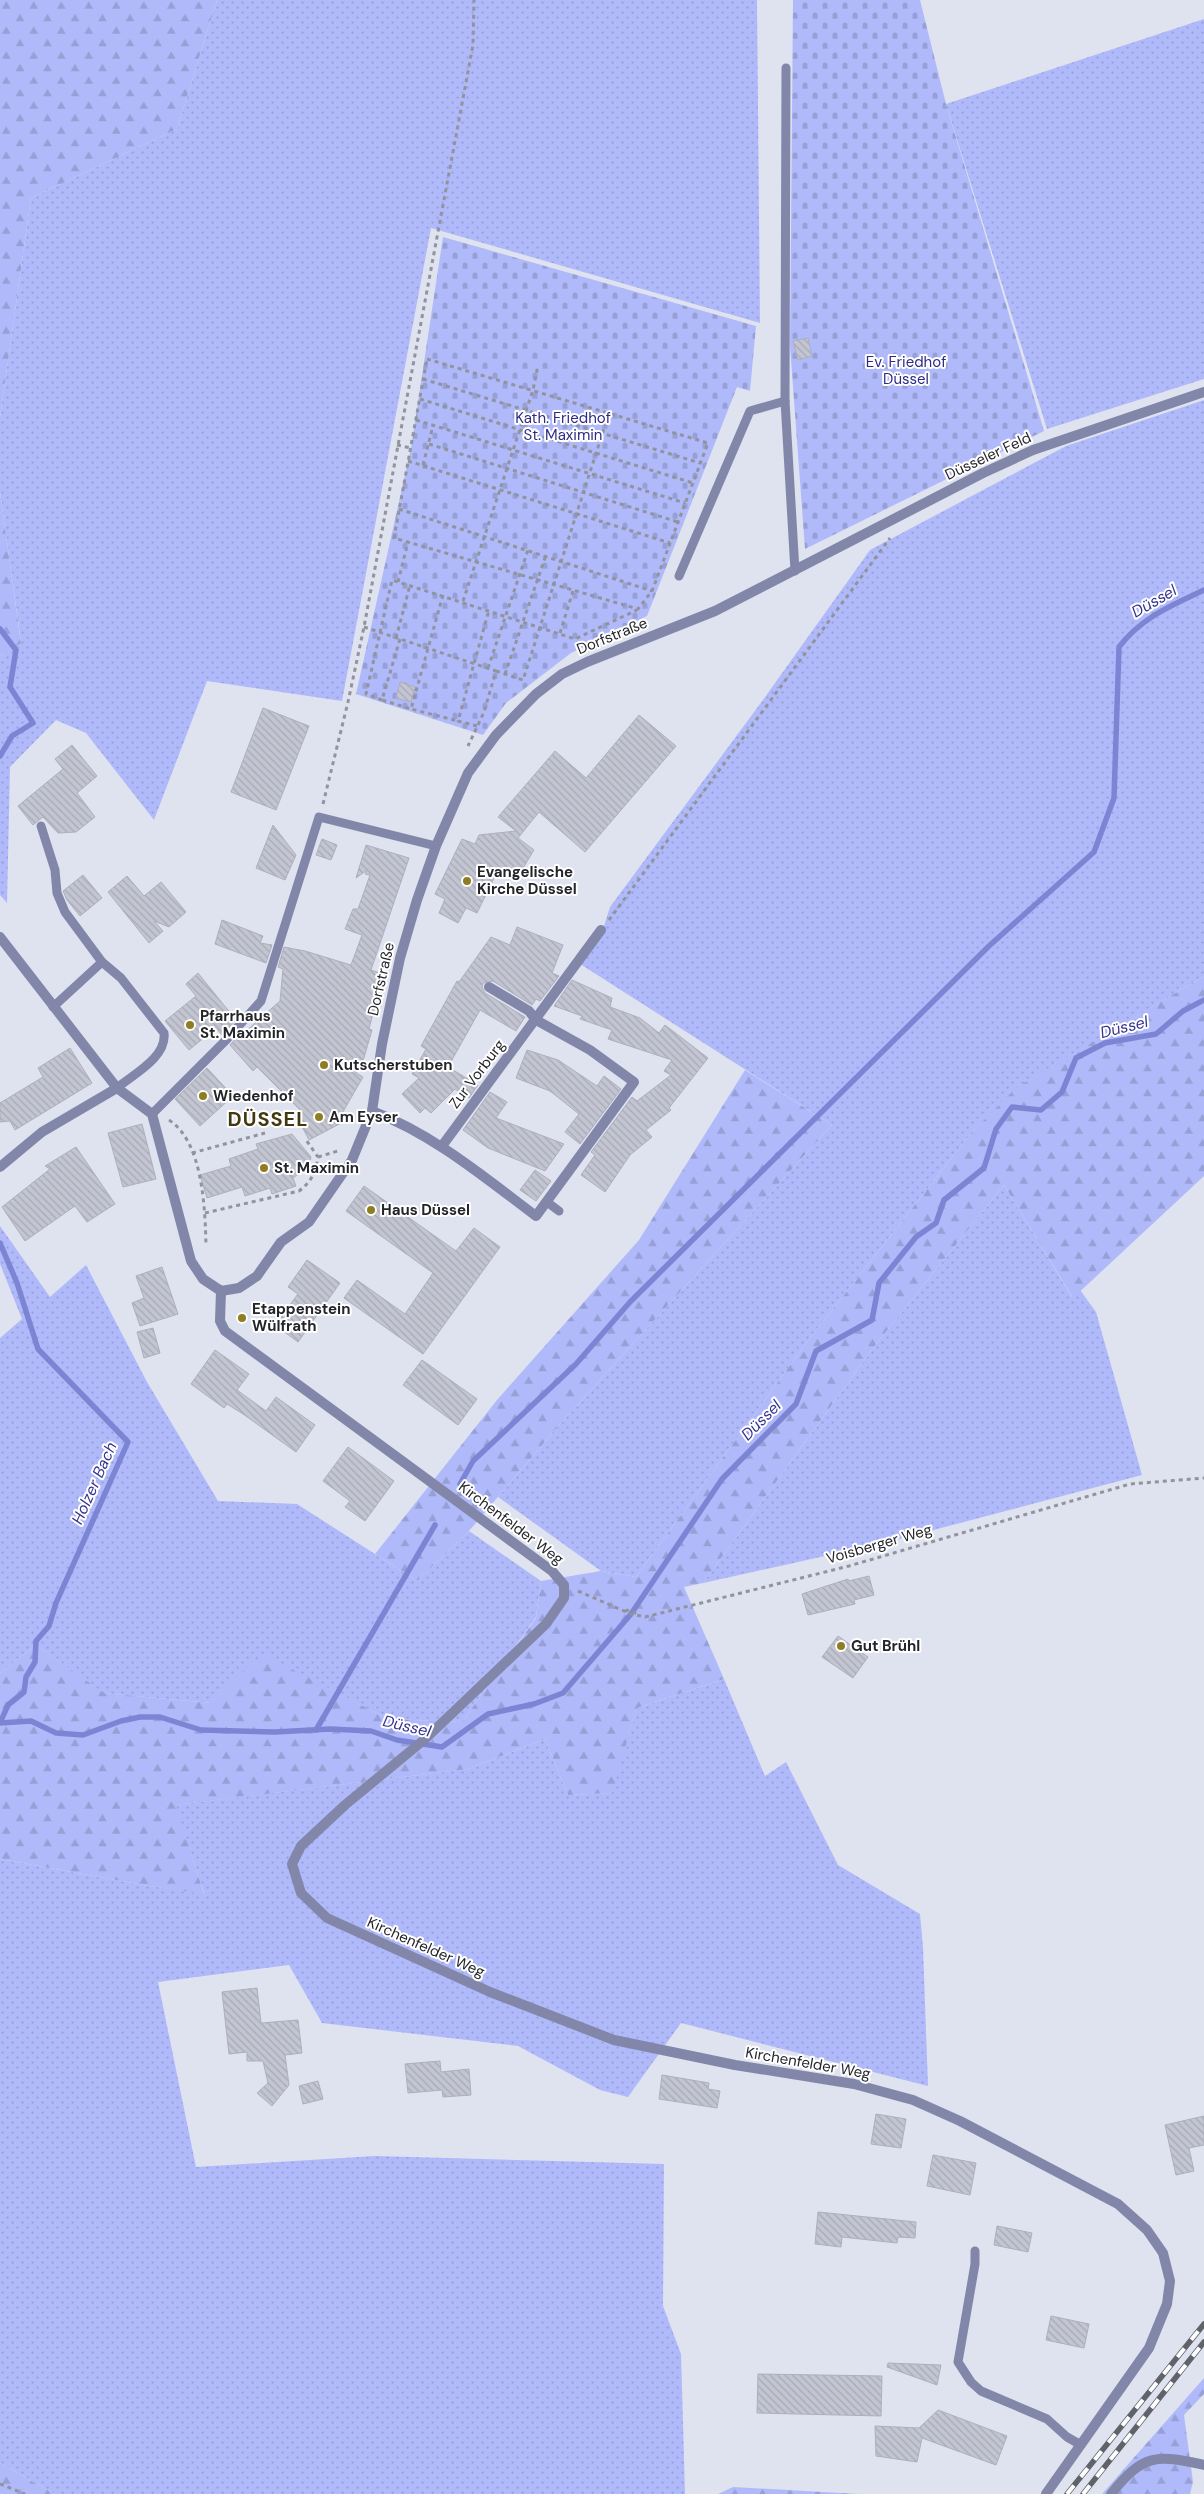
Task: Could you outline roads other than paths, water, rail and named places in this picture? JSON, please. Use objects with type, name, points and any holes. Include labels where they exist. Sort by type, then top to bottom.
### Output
[{"type":"street","name":"Düsseler Feld","points":[[795,571],[982,473],[1033,450],[1204,392]]},
{"type":"street","name":"Dorfstraße","points":[[221,1291],[240,1288],[257,1276],[281,1242],[309,1222],[352,1160],[372,1111],[382,1044],[400,958],[417,900],[436,846],[468,773],[496,735],[536,694],[562,674],[714,612],[795,571]]},
{"type":"street","name":"Zur Vorburg","points":[[442,1146],[601,930]]},
{"type":"street","points":[[0,937],[117,1088],[152,1114],[192,1261],[203,1279],[221,1291]]},
{"type":"street","points":[[372,1111],[392,1118],[442,1146],[536,1216],[634,1082],[590,1050],[536,1020],[529,1011],[489,987]]},
{"type":"street","points":[[0,1167],[42,1132],[117,1088]]},
{"type":"street","name":"Kirchenfelder Weg","points":[[221,1291],[220,1321],[225,1330],[552,1571],[564,1585],[564,1598],[546,1624],[425,1739],[345,1805],[300,1846],[292,1864],[300,1892],[327,1918],[490,1992],[614,2040],[735,2065],[854,2084],[913,2100],[960,2121],[1118,2204],[1147,2230],[1163,2253],[1170,2281],[1167,2304],[1149,2348],[1046,2494]]},
{"type":"street","points":[[1110,2494],[1143,2462],[1158,2458],[1175,2458],[1204,2465]]},
{"type":"lane","points":[[786,68],[785,401],[795,571]]},
{"type":"lane","points":[[679,576],[750,411],[785,401]]},
{"type":"lane","points":[[152,1114],[227,1039],[261,1001],[319,817],[436,846]]},
{"type":"lane","points":[[40,826],[55,870],[57,893],[65,912],[102,962],[121,978],[164,1033],[165,1043],[160,1052],[117,1088]]},
{"type":"lane","points":[[53,1007],[102,962]]},
{"type":"lane","points":[[547,1202],[559,1211]]},
{"type":"lane","points":[[975,2251],[975,2264],[958,2362],[971,2382],[981,2391],[1047,2419],[1067,2437],[1081,2446]]},
{"type":"waterway","name":"Düssel","points":[[460,1484],[473,1461],[576,1364],[630,1302],[989,946],[1094,852],[1114,798],[1119,647],[1147,620],[1204,590]]},
{"type":"waterway","name":"Holzer Bach","points":[[0,629],[16,650],[10,687],[33,723],[12,736],[0,756]]},
{"type":"waterway","name":"Düssel","points":[[0,1243],[17,1283],[38,1349],[128,1442],[56,1603],[49,1626],[36,1641],[35,1662],[26,1677],[24,1692],[8,1705],[0,1723],[31,1721],[56,1733],[83,1735],[121,1721],[140,1717],[160,1717],[201,1730],[275,1732],[330,1729],[371,1731],[397,1740],[442,1747],[488,1714],[534,1704],[563,1693],[631,1614],[722,1479],[796,1404],[816,1351],[872,1320],[879,1283],[916,1237],[936,1223],[944,1200],[984,1168],[996,1129],[1012,1107],[1041,1110],[1062,1092],[1076,1058],[1105,1043],[1156,1034],[1183,1011],[1204,1000]]},
{"type":"waterway","name":"Düssel","points":[[316,1730],[435,1525]]},
{"type":"railway","points":[[1067,2494],[1204,2324]]},
{"type":"railway","points":[[1083,2494],[1204,2342]]},
{"type":"place","name":"Evangelische Kirche Düssel","points":[[467,881]]},
{"type":"place","name":"Pfarrhaus St. Maximin","points":[[190,1025]]},
{"type":"place","name":"Kutscherstuben","points":[[324,1065]]},
{"type":"place","name":"Wiedenhof","points":[[203,1096]]},
{"type":"place","name":"Am Eyser","points":[[319,1117]]},
{"type":"place","name":"St. Maximin","points":[[264,1168]]},
{"type":"place","name":"Haus Düssel","points":[[371,1210]]},
{"type":"place","name":"Etappenstein Wülfrath","points":[[242,1318]]},
{"type":"place","name":"Gut Brühl","points":[[841,1646]]},
{"type":"district","name":"DÜSSEL","points":[[268,1119]]},
{"type":"park label","name":"Ev. Friedhof Düssel","points":[[906,370]]},
{"type":"park label","name":"Kath. Friedhof St. Maximin","points":[[563,426]]}]
